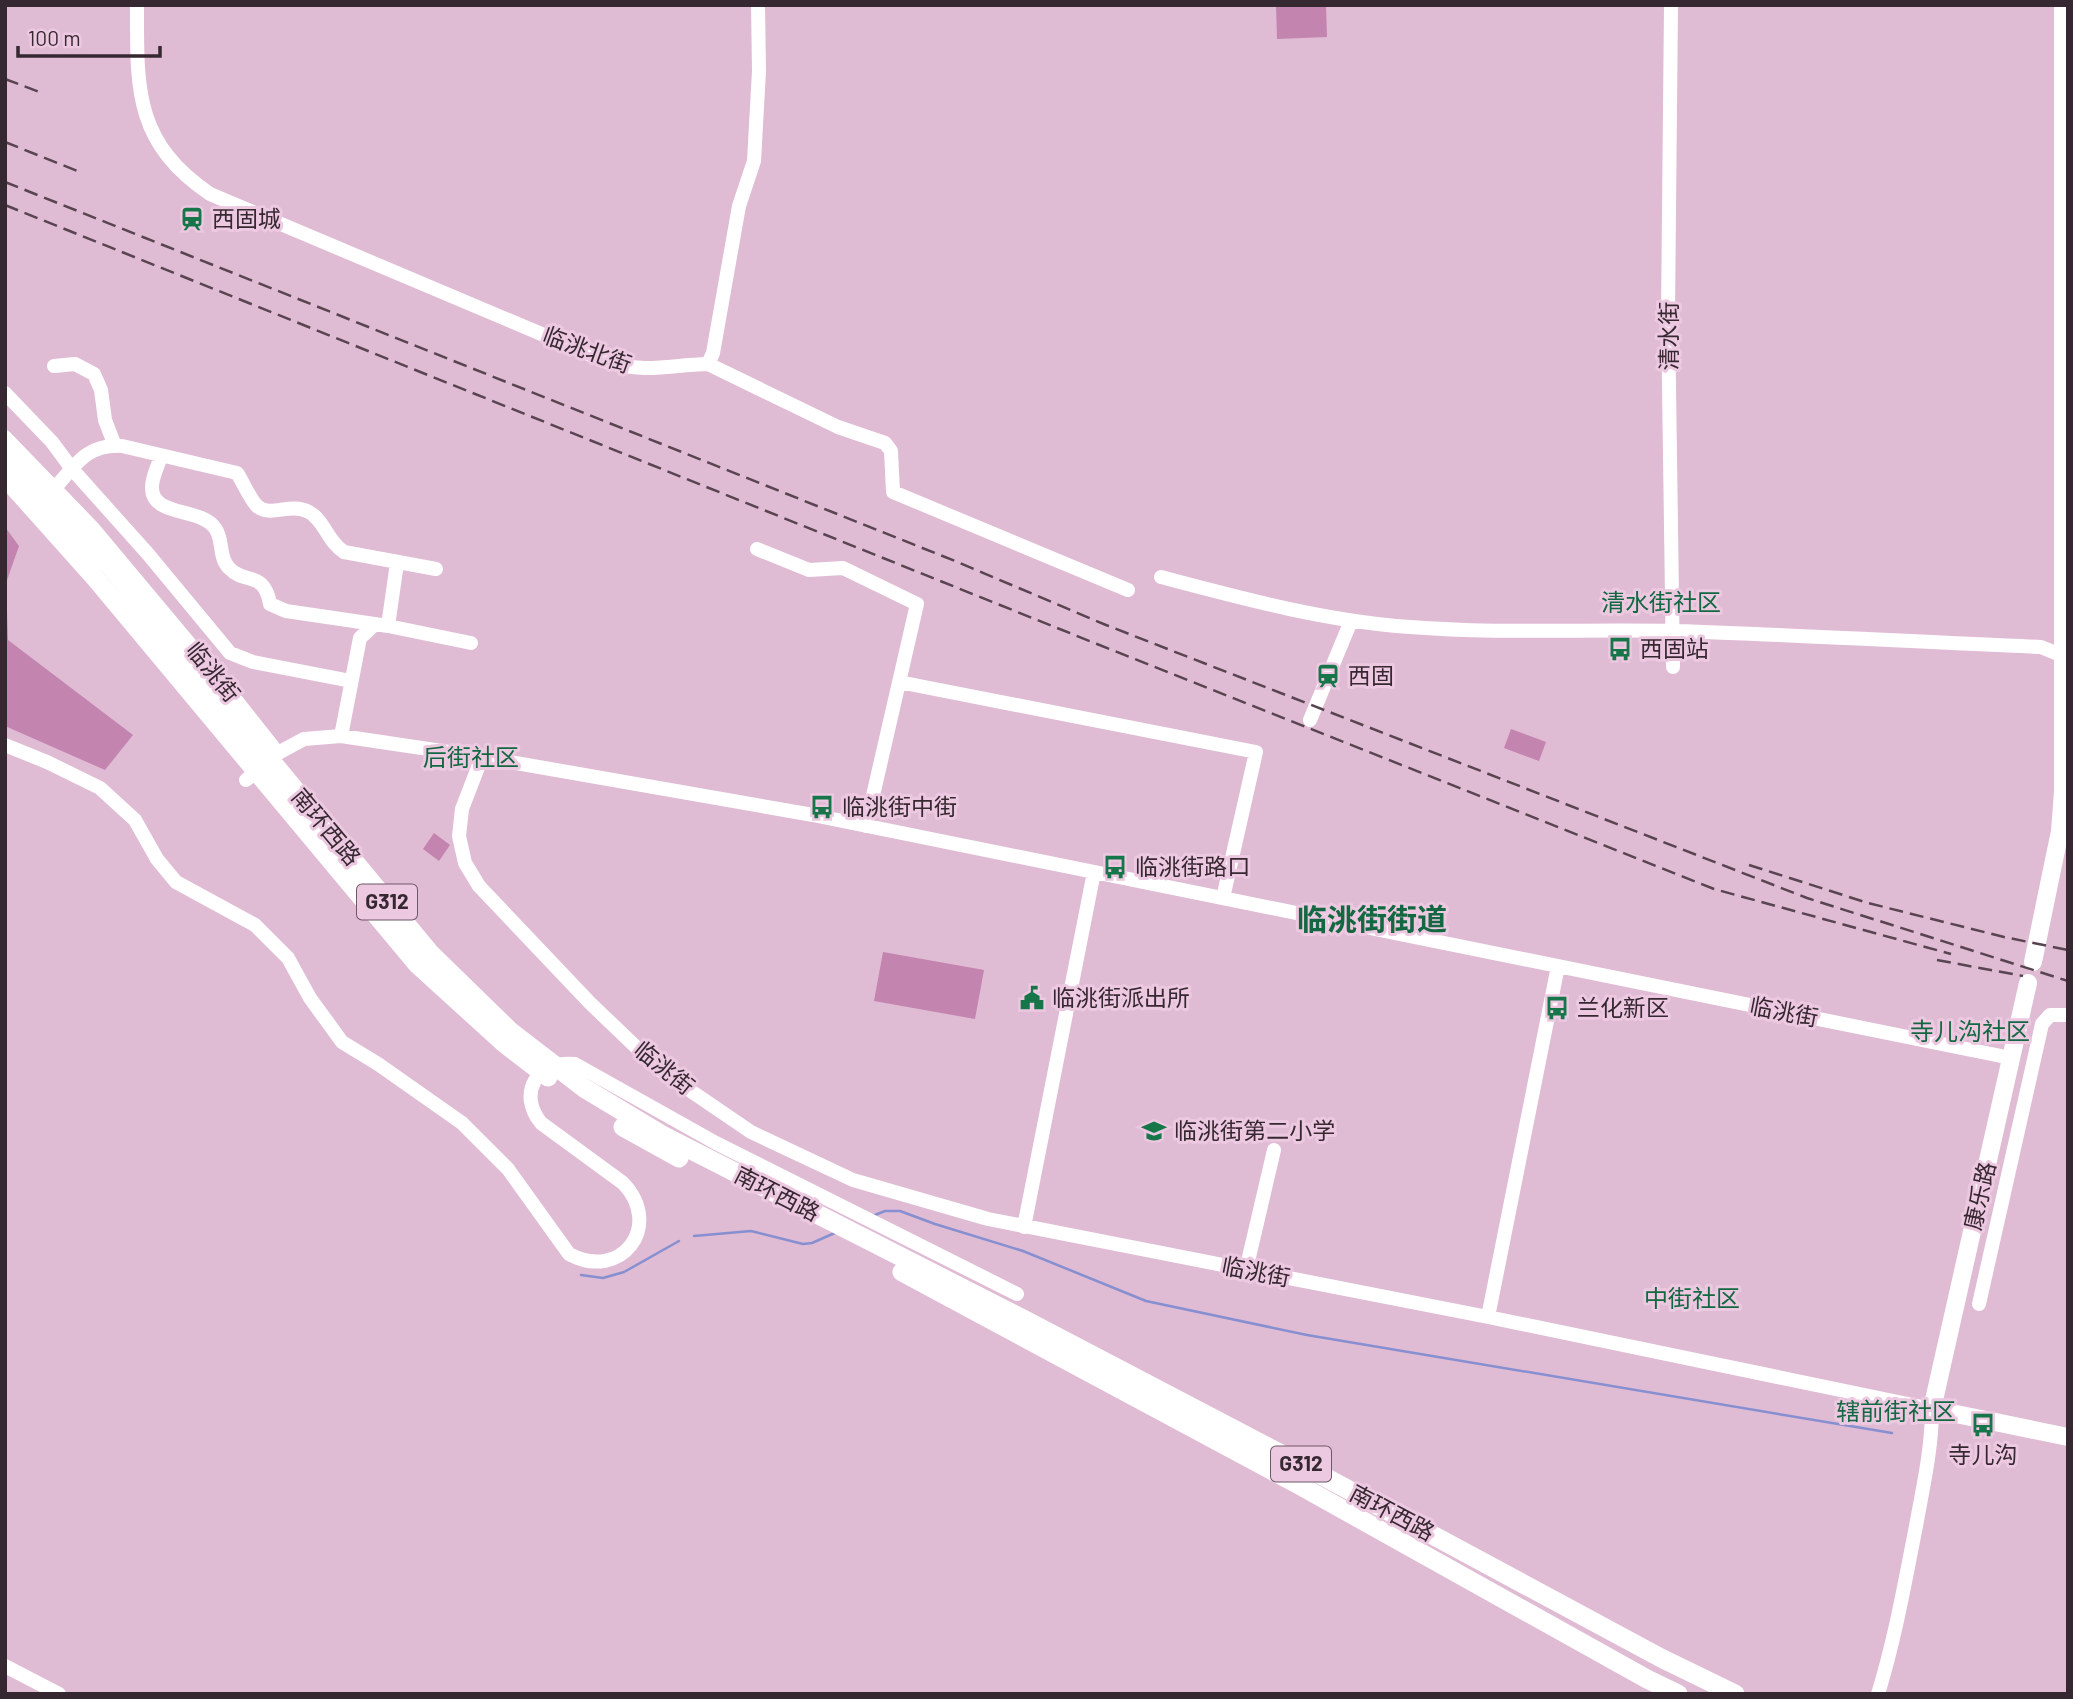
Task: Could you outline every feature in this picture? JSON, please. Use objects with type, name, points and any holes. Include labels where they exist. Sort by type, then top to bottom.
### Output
[{"type":"highway","name":"南环西路","points":[[5,453],[110,566],[430,953],[510,1031],[584,1088],[662,1135],[859,1242],[1303,1476],[1735,1694]]},
{"type":"highway","name":"南环西路","points":[[5,477],[96,579],[417,964],[505,1044],[577,1099],[654,1146],[859,1242]]},
{"type":"highway","name":"南环西路","points":[[1303,1476],[1647,1679],[1678,1694]]},
{"type":"main road","points":[[2033,962],[2060,831],[2063,792],[2066,658],[2063,5]]},
{"type":"main road","name":"康乐路","points":[[1932,1409],[2028,983]]},
{"type":"main road","points":[[1932,1409],[2068,1437]]},
{"type":"street","name":"临洮北街","points":[[137,5],[139,88],[148,122],[155,140],[179,170],[210,194],[610,363],[632,369],[652,370],[708,364]]},
{"type":"street","points":[[758,5],[759,71],[754,161],[739,206],[713,353],[708,364],[838,427],[885,443],[891,451],[893,492],[1128,590]]},
{"type":"street","name":"清水街","points":[[1671,5],[1668,315],[1673,667]]},
{"type":"street","points":[[54,366],[75,364],[94,374],[101,390],[105,420],[115,446]]},
{"type":"street","points":[[5,393],[52,442],[72,469],[148,554],[230,653],[253,662],[351,681]]},
{"type":"street","name":"临洮街","points":[[5,437],[101,538],[278,753],[304,739],[341,736],[482,757],[866,826],[2011,1058]]},
{"type":"street","points":[[55,488],[84,455],[96,448],[115,446],[237,473],[253,500],[263,510],[295,507],[306,510],[316,516],[334,545],[344,552],[436,569]]},
{"type":"street","points":[[161,456],[152,485],[155,499],[167,508],[206,519],[221,540],[226,565],[236,573],[259,581],[269,595],[270,604],[286,611],[381,625],[471,643]]},
{"type":"street","points":[[757,549],[809,570],[843,568],[917,604],[866,826]]},
{"type":"street","points":[[341,736],[360,638],[381,625],[397,563]]},
{"type":"street","points":[[1161,577],[1282,609],[1351,621],[1410,627],[1507,632],[1674,631],[2041,647],[2066,658]]},
{"type":"street","points":[[1310,720],[1351,621]]},
{"type":"street","points":[[899,682],[1256,752],[1223,898]]},
{"type":"street","points":[[5,745],[100,788],[135,820],[157,859],[176,882],[255,925],[288,958],[310,998],[342,1042],[462,1123],[508,1169],[569,1254],[581,1261],[609,1261],[632,1245],[638,1233],[639,1206],[633,1193],[623,1183],[541,1124],[534,1114],[530,1103],[534,1081],[542,1072],[563,1063],[575,1064],[716,1143],[1017,1294]]},
{"type":"street","points":[[246,780],[278,753]]},
{"type":"street","name":"临洮街","points":[[482,757],[462,809],[459,836],[465,863],[479,886],[590,1003],[660,1070],[751,1132],[853,1181],[988,1220],[1488,1317],[1932,1409]]},
{"type":"street","points":[[1024,1227],[1094,872]]},
{"type":"street","points":[[1488,1317],[1558,966]]},
{"type":"street","points":[[1979,1304],[2042,1024],[2050,1015],[2068,1015]]},
{"type":"street","points":[[1246,1270],[1274,1150]]},
{"type":"street","points":[[1878,1694],[1891,1650],[1909,1565],[1932,1438],[1932,1409]]},
{"type":"street","points":[[5,1666],[59,1694]]},
{"type":"shaded area","points":[[1276,5],[1326,5],[1327,37],[1277,39]]},
{"type":"shaded area","points":[[5,527],[19,546],[6,583],[8,640],[133,735],[105,770],[5,726]]},
{"type":"shaded area","points":[[1511,729],[1546,742],[1539,761],[1504,748]]},
{"type":"shaded area","points":[[434,833],[450,845],[439,861],[423,849]]},
{"type":"shaded area","points":[[883,952],[984,970],[975,1019],[874,1001]]},
{"type":"waterway","points":[[875,1215],[885,1211],[900,1211],[1023,1251],[1146,1301],[1307,1335],[1892,1433]]},
{"type":"waterway","points":[[694,1236],[751,1231],[803,1244],[837,1232]]},
{"type":"waterway","points":[[581,1275],[603,1278],[624,1272],[679,1241]]},
{"type":"railway","points":[[5,79],[42,93]]},
{"type":"railway","points":[[5,142],[80,172]]},
{"type":"railway","points":[[5,182],[955,561],[1106,625],[1807,898],[2068,981]]},
{"type":"railway","points":[[5,205],[1714,889],[1951,954]]},
{"type":"railway","points":[[1749,865],[1868,903],[2068,950]]},
{"type":"railway","points":[[1937,960],[2023,976]]},
{"type":"place","name":"西固城","points":[[192,219]]},
{"type":"place","name":"西固站","points":[[1620,649]]},
{"type":"place","name":"西固","points":[[1328,676]]},
{"type":"place","name":"临洮街中街","points":[[822,807]]},
{"type":"place","name":"临洮街路口","points":[[1115,867]]},
{"type":"place","name":"临洮街派出所","points":[[1032,998]]},
{"type":"place","name":"兰化新区","points":[[1557,1008]]},
{"type":"place","name":"临洮街第二小学","points":[[1154,1131]]},
{"type":"place","name":"寺儿沟","points":[[1983,1425]]},
{"type":"district","name":"清水街社区","points":[[1661,603]]},
{"type":"district","name":"后街社区","points":[[471,758]]},
{"type":"district","name":"临洮街街道","points":[[1372,920]]},
{"type":"district","name":"寺儿沟社区","points":[[1970,1032]]},
{"type":"district","name":"中街社区","points":[[1692,1299]]},
{"type":"district","name":"辖前街社区","points":[[1896,1412]]}]
